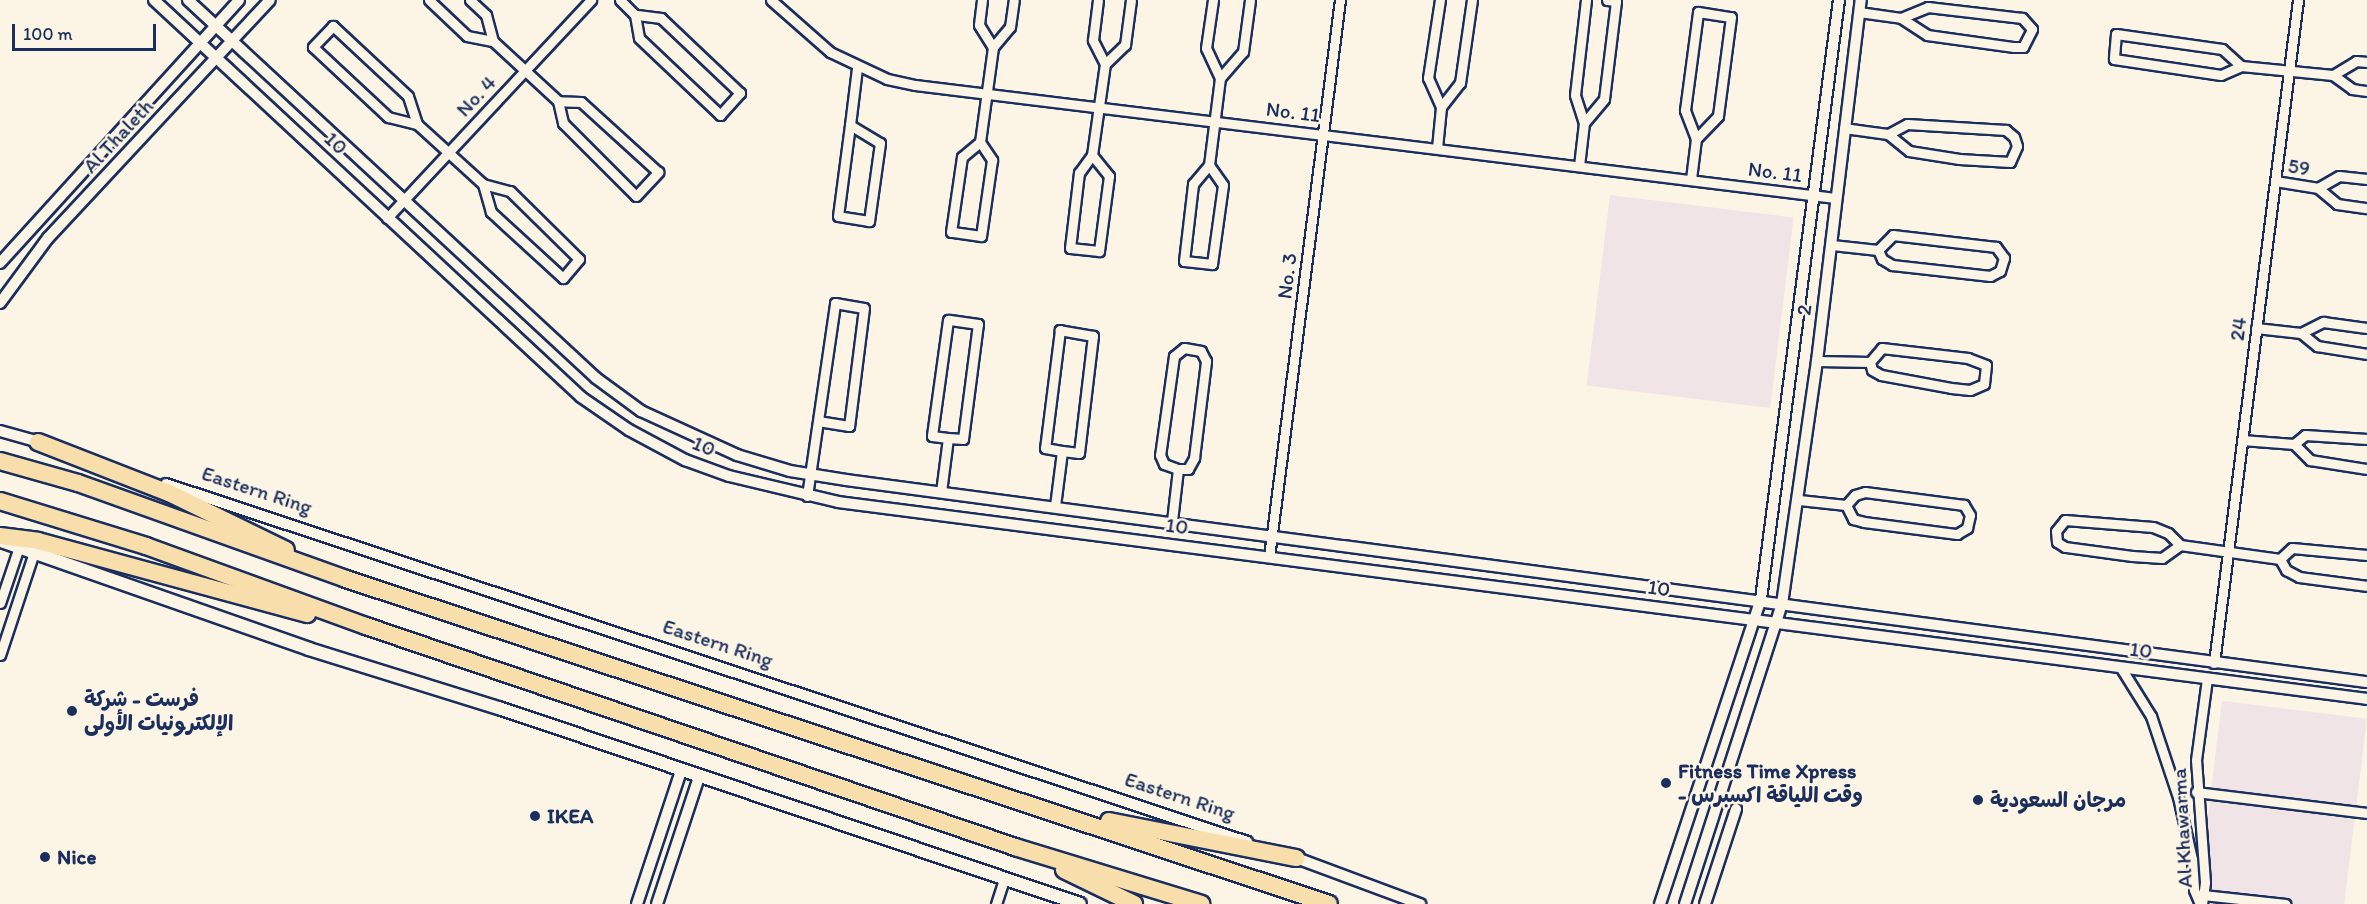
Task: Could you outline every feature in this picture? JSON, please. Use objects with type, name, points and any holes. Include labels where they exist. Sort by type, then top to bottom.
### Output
[{"type":"highway","points":[[38,442],[169,492],[346,579]]},
{"type":"highway","points":[[0,460],[78,483],[346,579],[1329,904]]},
{"type":"highway","points":[[0,501],[146,546],[366,626],[1015,847],[1201,904]]},
{"type":"highway","points":[[0,536],[272,606],[366,626]]},
{"type":"highway","points":[[1040,807],[1296,858]]},
{"type":"highway","points":[[1015,847],[1134,904]]},
{"type":"main road","points":[[0,541],[28,545],[681,771],[1080,904]]},
{"type":"street","name":"10","points":[[154,0],[565,383],[629,430],[696,464],[807,496],[2367,699]]},
{"type":"street","name":"10","points":[[188,0],[554,341],[641,411],[737,455],[810,474],[1761,599],[1782,604],[2367,682]]},
{"type":"street","name":"Al Thaleth","points":[[0,263],[239,0]]},
{"type":"street","name":"Al Thaleth","points":[[0,303],[48,238],[270,0]]},
{"type":"street","points":[[429,0],[467,36],[493,40]]},
{"type":"street","points":[[470,0],[486,15],[493,40],[558,101],[563,123],[636,196],[658,172],[581,102],[558,101]]},
{"type":"street","name":"No. 4","points":[[387,218],[591,0]]},
{"type":"street","points":[[620,0],[636,15],[661,18],[740,93],[720,115],[639,38],[636,15]]},
{"type":"street","name":"No. 11","points":[[771,0],[830,52],[857,68],[906,84],[1835,198]]},
{"type":"street","points":[[982,0],[979,25],[993,48]]},
{"type":"street","points":[[980,142],[962,157],[951,232],[981,236],[992,160],[980,142],[986,94],[993,48],[1010,27],[1014,0]]},
{"type":"street","points":[[1092,155],[1109,176],[1099,251],[1070,248],[1079,173],[1092,155],[1105,64],[1093,40],[1098,0]]},
{"type":"street","points":[[1105,64],[1125,45],[1131,0]]},
{"type":"street","points":[[1209,165],[1223,185],[1212,264],[1184,261],[1193,184],[1209,165],[1220,78],[1206,48],[1213,0]]},
{"type":"street","points":[[1220,78],[1243,52],[1250,0]]},
{"type":"street","name":"No. 3","points":[[1269,557],[1340,0]]},
{"type":"street","points":[[1437,148],[1441,107],[1428,78],[1440,0]]},
{"type":"street","points":[[1441,107],[1460,83],[1472,0]]},
{"type":"street","points":[[1579,166],[1584,123],[1575,95],[1586,0]]},
{"type":"street","points":[[1584,123],[1604,99],[1616,1],[1607,0]]},
{"type":"street","name":"2","points":[[1660,904],[1761,599],[1839,0]]},
{"type":"street","name":"2","points":[[1685,904],[1782,604],[1799,500],[1861,0]]},
{"type":"street","name":"24","points":[[2214,663],[2298,0]]},
{"type":"street","points":[[1859,12],[1901,18],[1927,35],[2014,47],[2023,47],[2032,29],[2022,18],[1928,7],[1901,18]]},
{"type":"street","points":[[1691,179],[1696,139],[1685,110],[1698,12],[1731,17],[1718,116],[1696,139]]},
{"type":"street","points":[[417,124],[388,117],[313,47],[333,26],[408,96],[417,124],[483,184],[510,191],[579,259],[562,278],[490,212],[483,184]]},
{"type":"street","points":[[2241,66],[2222,49],[2116,34],[2114,59],[2221,75],[2241,66],[2333,75],[2352,89],[2367,91]]},
{"type":"street","points":[[2333,75],[2356,61],[2367,62]]},
{"type":"street","points":[[850,125],[880,143],[869,221],[838,216],[857,68]]},
{"type":"street","points":[[1844,128],[1888,134],[1909,151],[1998,163],[2010,162],[2017,146],[2014,137],[2006,130],[1907,124],[1888,134]]},
{"type":"street","name":"59","points":[[2318,188],[2339,176],[2367,179]]},
{"type":"street","name":"59","points":[[2275,181],[2318,188],[2337,204],[2367,208]]},
{"type":"street","points":[[1893,235],[1996,247],[2004,258],[2000,271],[1990,276],[1892,265],[1882,259],[1878,250],[1893,235]]},
{"type":"street","points":[[1832,245],[1878,250]]},
{"type":"street","points":[[807,496],[835,303],[864,308],[849,426],[819,421]]},
{"type":"street","points":[[948,320],[978,324],[963,439],[948,438],[932,436],[948,320]]},
{"type":"street","points":[[2301,333],[2323,322],[2367,328]]},
{"type":"street","points":[[2256,327],[2301,333],[2317,346],[2367,354]]},
{"type":"street","points":[[1060,330],[1093,336],[1079,453],[1062,451],[1045,448],[1060,330]]},
{"type":"street","points":[[1184,348],[1201,351],[1206,361],[1194,458],[1188,469],[1178,469],[1164,464],[1160,455],[1174,356],[1184,348]]},
{"type":"street","points":[[1817,361],[1869,362],[1882,348],[1968,358],[1986,364],[1984,384],[1970,390],[1906,382],[1872,370],[1869,362]]},
{"type":"street","name":"Eastern Ring","points":[[0,431],[1296,858],[1420,904]]},
{"type":"street","points":[[2294,444],[2305,435],[2367,439]]},
{"type":"street","points":[[941,492],[948,438]]},
{"type":"street","points":[[2242,440],[2294,444],[2310,460],[2367,469]]},
{"type":"street","points":[[1054,506],[1062,451]]},
{"type":"street","points":[[1172,521],[1178,469]]},
{"type":"street","points":[[1865,492],[1955,503],[1964,505],[1970,515],[1967,528],[1957,534],[1853,519],[1846,505],[1855,495],[1865,492]]},
{"type":"street","points":[[1799,500],[1846,505]]},
{"type":"street","points":[[2180,545],[2162,558],[2132,556],[2065,547],[2057,542],[2056,531],[2065,520],[2114,522],[2153,527],[2168,533],[2180,545],[2280,559]]},
{"type":"street","points":[[0,603],[28,545]]},
{"type":"street","points":[[0,655],[28,545]]},
{"type":"street","points":[[2280,559],[2292,548],[2367,555]]},
{"type":"street","points":[[2280,559],[2286,570],[2299,577],[2367,586]]},
{"type":"street","points":[[2121,668],[2151,716],[2178,797],[2192,859],[2194,890],[2202,901],[2286,904]]},
{"type":"street","name":"Al Khawarma","points":[[2202,901],[2196,760],[2207,678]]},
{"type":"street","points":[[637,904],[681,771]]},
{"type":"street","points":[[657,904],[699,777]]},
{"type":"street","points":[[2196,792],[2367,813]]},
{"type":"street","points":[[1705,904],[1736,809]]},
{"type":"street","points":[[996,904],[1004,879]]},
{"type":"shaded area","points":[[1610,195],[1794,218],[1770,408],[1587,386]]},
{"type":"shaded area","points":[[2222,701],[2367,719],[2344,904],[2197,902]]},
{"type":"place","name":"فرست - شركة الإلكترونيات الأولى","points":[[72,711]]},
{"type":"place","name":"Fitness Time Xpress - وقت اللياقة اكسبرس","points":[[1666,783]]},
{"type":"place","name":"مرجان السعودية","points":[[1978,800]]},
{"type":"place","name":"IKEA","points":[[535,816]]},
{"type":"place","name":"Nice","points":[[45,857]]}]
